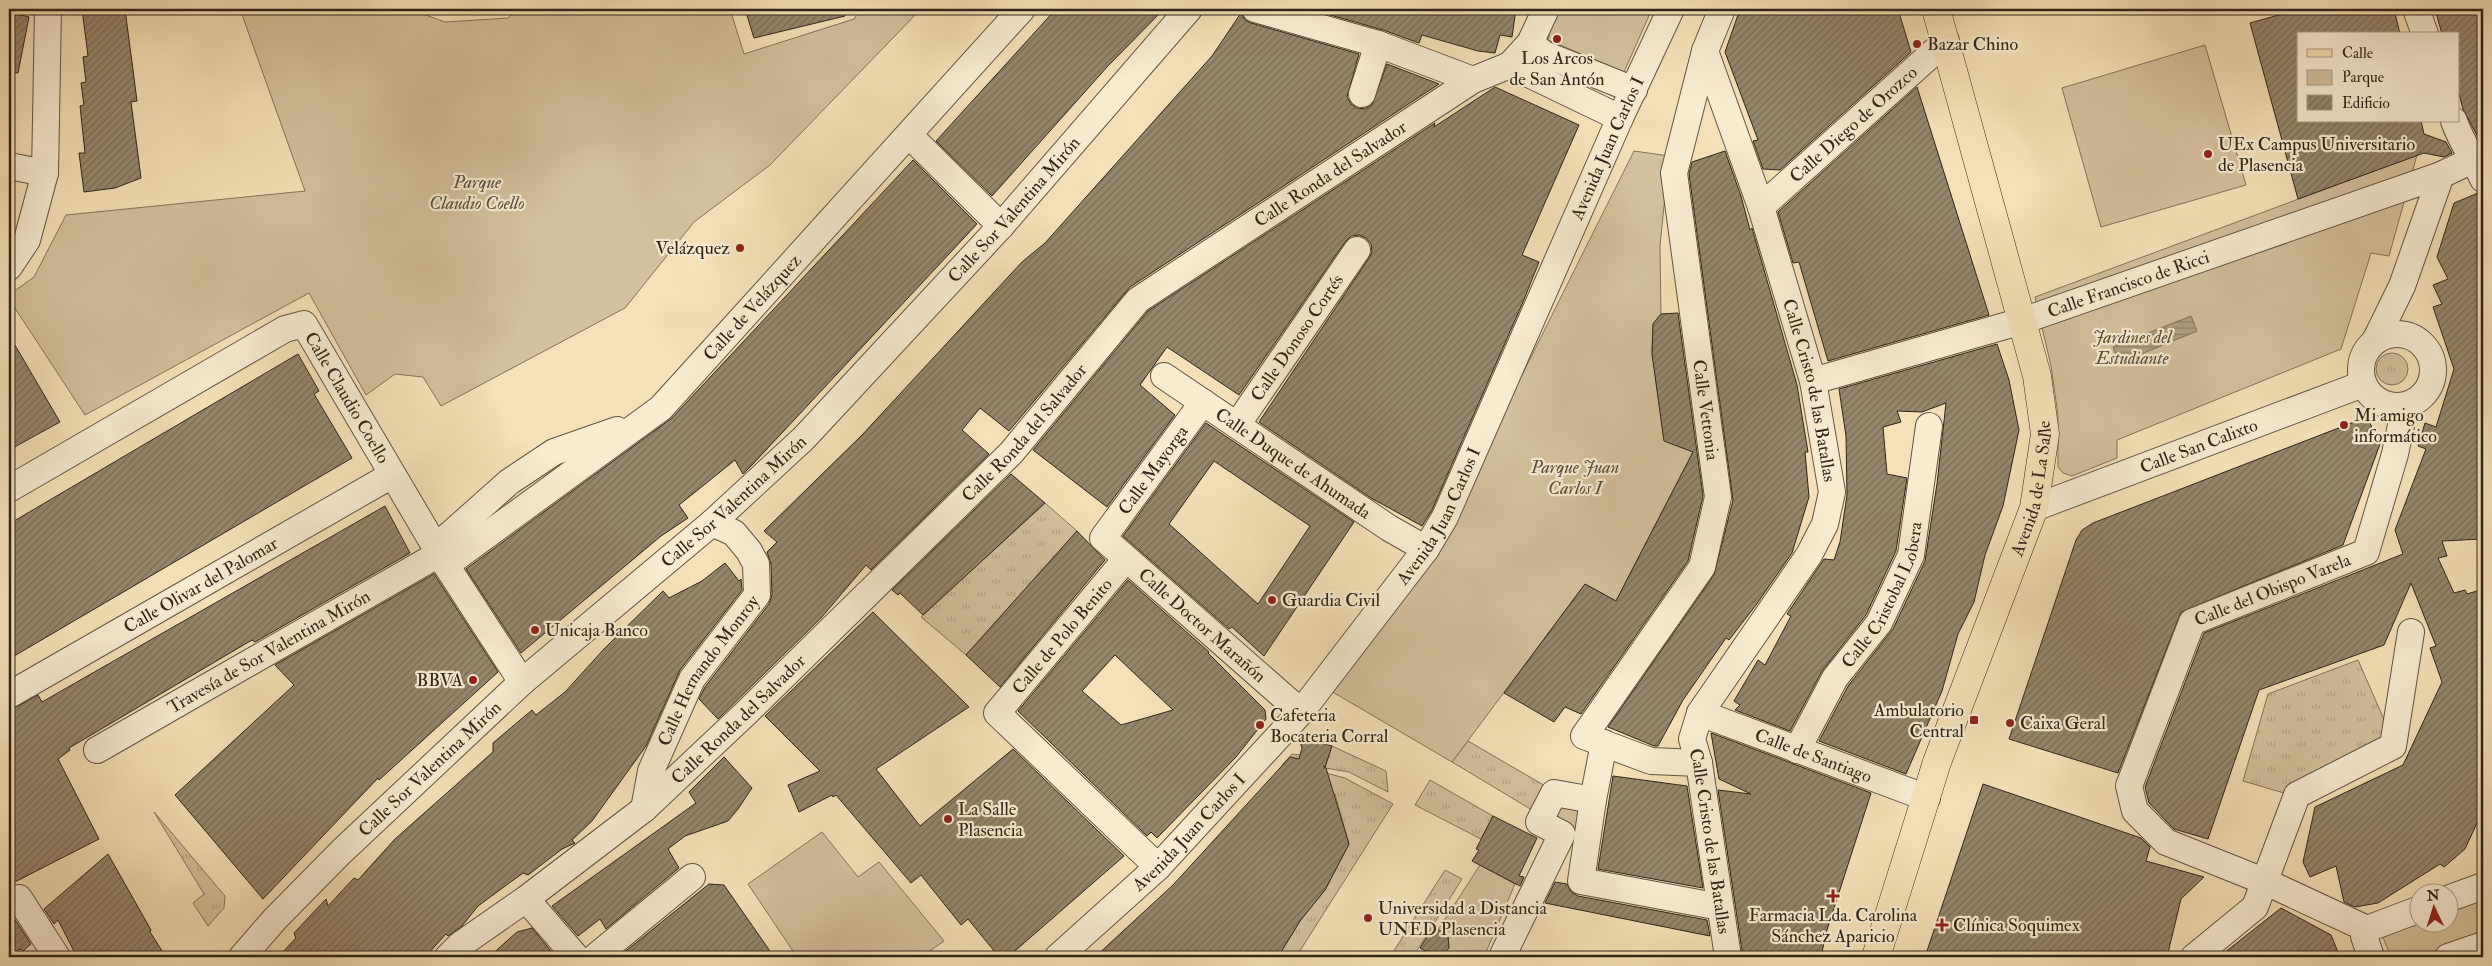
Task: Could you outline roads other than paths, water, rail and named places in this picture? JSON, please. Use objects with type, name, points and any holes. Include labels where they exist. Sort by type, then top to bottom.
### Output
[{"type":"main road","name":"Avenida de La Salle","points":[[1876,957],[1937,762],[2034,508],[2045,434],[2037,376],[1936,9]]},
{"type":"street","points":[[9,267],[27,240],[45,173],[48,9]]},
{"type":"street","name":"Calle de Velázquez","points":[[440,555],[661,408],[1022,9]]},
{"type":"street","name":"Calle Sor Valentina Mirón","points":[[242,957],[275,919],[341,852],[522,682],[712,523],[804,438],[1001,226],[1189,9]]},
{"type":"street","points":[[1255,9],[1378,44],[1473,80]]},
{"type":"street","name":"Calle Ronda del Salvador","points":[[448,957],[460,945],[526,899],[644,808],[768,692],[1011,453],[1138,300],[1473,80],[1510,65],[1530,43],[1546,9]]},
{"type":"street","name":"Avenida Juan Carlos I","points":[[1058,957],[1158,867],[1301,712],[1426,549],[1445,516],[1620,118],[1671,9]]},
{"type":"street","points":[[1705,51],[1722,9]]},
{"type":"street","points":[[2416,9],[2424,32]]},
{"type":"street","name":"Calle Diego de Orozco","points":[[1761,207],[1946,41]]},
{"type":"street","points":[[1530,43],[1544,54],[1634,90]]},
{"type":"street","points":[[1362,94],[1378,44]]},
{"type":"street","name":"Calle Cristo de las Batallas","points":[[1705,51],[1761,207],[1813,381],[1832,492],[1825,524],[1808,555],[1700,713],[1692,739],[1699,763],[1728,957]]},
{"type":"street","name":"Calle Vettonia","points":[[1594,739],[1702,567],[1718,497],[1674,173],[1705,51]]},
{"type":"street","points":[[1510,65],[1620,118]]},
{"type":"street","points":[[2375,341],[2392,334],[2410,336],[2428,350],[2433,373],[2431,384],[2425,394],[2416,402],[2405,406],[2384,405],[2372,396],[2362,384],[2360,372],[2366,350],[2375,341],[2402,286],[2441,175],[2480,165],[2459,137],[2454,122]]},
{"type":"street","points":[[909,135],[1001,226]]},
{"type":"street","points":[[9,166],[45,173]]},
{"type":"street","name":"Calle Francisco de Ricci","points":[[1813,381],[2022,321],[2441,175]]},
{"type":"street","name":"Calle Donoso Cortés","points":[[1237,425],[1358,250]]},
{"type":"street","points":[[2402,286],[2410,336]]},
{"type":"street","name":"Calle Claudio Coello","points":[[9,489],[285,329],[304,324],[440,555],[522,682]]},
{"type":"street","name":"Calle Duque de Ahumada","points":[[1164,376],[1388,528],[1426,549]]},
{"type":"street","name":"Calle San Calixto","points":[[2034,508],[2362,384]]},
{"type":"street","name":"Calle Mayorga","points":[[1103,538],[1203,402]]},
{"type":"street","name":"Calle del Obispo Varela","points":[[2368,929],[2266,882],[2166,842],[2136,811],[2129,786],[2192,622],[2375,556],[2405,406]]},
{"type":"street","name":"Calle Cristobal Lobera","points":[[1797,750],[1835,678],[1879,623],[1911,555],[1929,426]]},
{"type":"street","name":"Calle Olivar del Palomar","points":[[9,695],[392,475]]},
{"type":"street","name":"Calle Hernando Monroy","points":[[644,808],[651,771],[692,679],[757,595],[756,564],[749,551],[734,533],[712,523]]},
{"type":"street","name":"Calle Doctor Marañón","points":[[1103,538],[1301,712]]},
{"type":"street","name":"Travesía de Sor Valentina Mirón","points":[[97,750],[440,555]]},
{"type":"street","name":"Calle de Polo Benito","points":[[1126,559],[997,713],[1158,867]]},
{"type":"street","points":[[2194,957],[2255,907],[2266,882],[2297,795],[2393,746],[2411,632]]},
{"type":"street","name":"Calle de Santiago","points":[[1700,713],[1927,798]]},
{"type":"street","points":[[1699,763],[1651,761],[1594,739],[1593,800],[1581,881],[1720,907]]},
{"type":"street","points":[[1502,957],[1562,834],[1539,822],[1554,793],[1593,800]]},
{"type":"street","points":[[595,957],[692,878]]},
{"type":"street","points":[[2460,894],[2483,886]]},
{"type":"street","points":[[9,900],[19,898],[57,957]]},
{"type":"street","points":[[526,899],[576,957]]},
{"type":"street","points":[[2371,957],[2364,936],[2368,929],[2410,913]]},
{"type":"street","points":[[2448,957],[2483,945]]},
{"type":"place","name":"Los Arcos de San Antón","points":[[1557,39]]},
{"type":"place","name":"Bazar Chino","points":[[1917,44]]},
{"type":"place","name":"UEx Campus Universitario de Plasencia","points":[[2208,154]]},
{"type":"place","name":"Velázquez","points":[[740,248]]},
{"type":"place","name":"Mi amigo informático","points":[[2344,425]]},
{"type":"place","name":"Guardia Civil","points":[[1272,600]]},
{"type":"place","name":"Unicaja Banco","points":[[535,630]]},
{"type":"place","name":"BBVA","points":[[473,680]]},
{"type":"place","name":"Ambulatorio Central","points":[[1974,720]]},
{"type":"place","name":"Caixa Geral","points":[[2010,723]]},
{"type":"place","name":"Cafeteria Bocateria Corral","points":[[1260,725]]},
{"type":"place","name":"La Salle Plasencia","points":[[948,819]]},
{"type":"place","name":"Farmacia Lda. Carolina Sánchez Aparicio","points":[[1833,896]]},
{"type":"place","name":"Universidad a Distancia UNED Plasencia","points":[[1368,918]]},
{"type":"place","name":"Clínica Soquimex","points":[[1942,925]]},
{"type":"park label","name":"Parque Claudio Coello","points":[[477,192]]},
{"type":"park label","name":"Jardines del Estudiante","points":[[2132,347]]},
{"type":"park label","name":"Parque Juan Carlos I","points":[[1575,477]]}]
